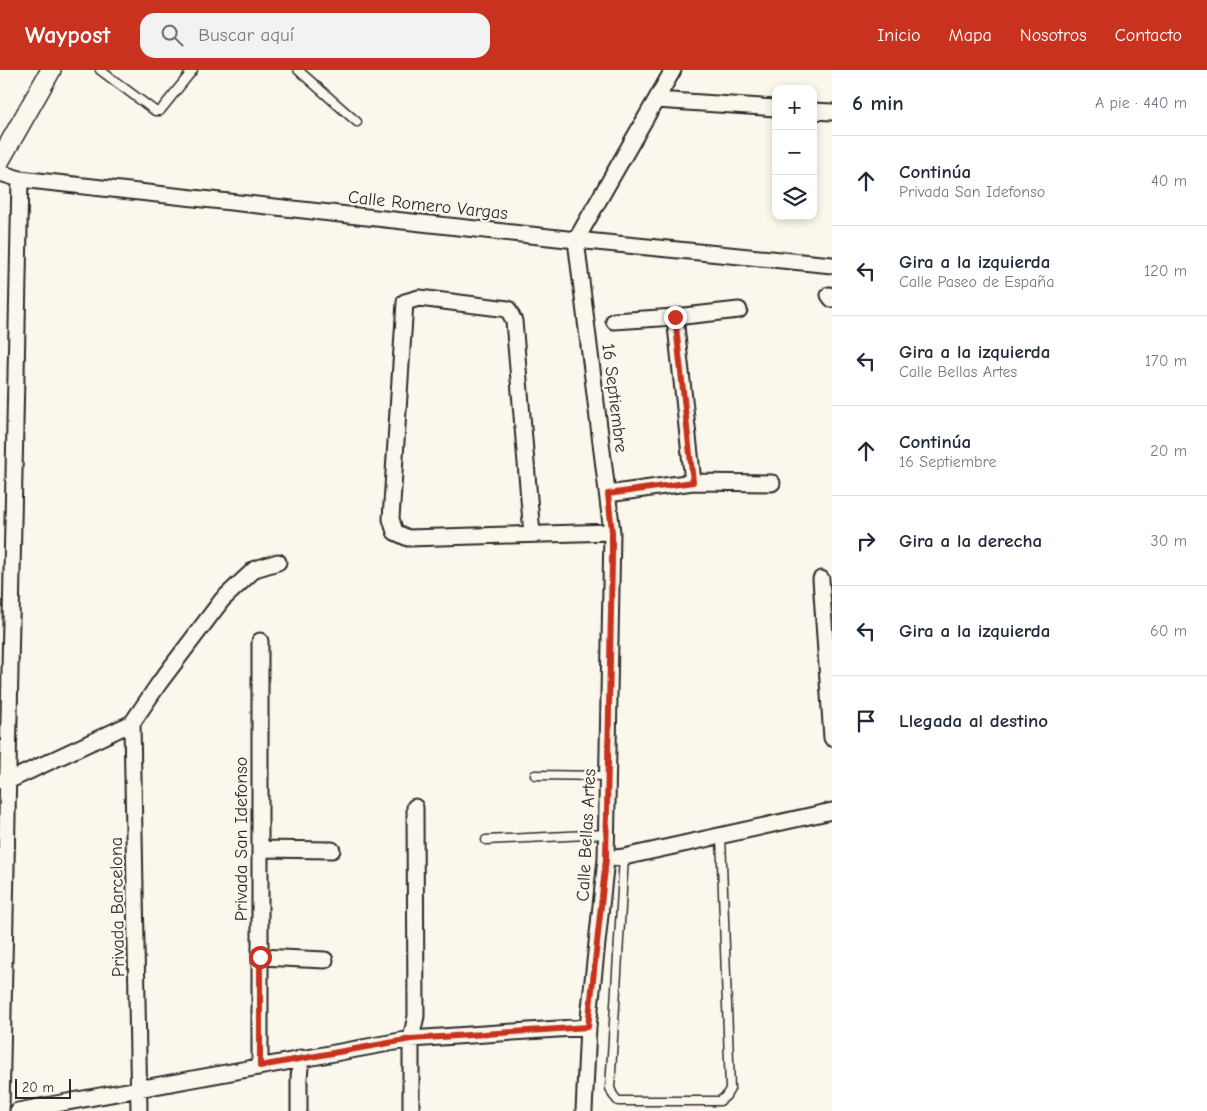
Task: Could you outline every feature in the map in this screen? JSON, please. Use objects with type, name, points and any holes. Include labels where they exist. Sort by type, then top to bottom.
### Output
[{"type":"street","points":[[0,160],[51,70]]},
{"type":"street","points":[[576,240],[674,70]]},
{"type":"street","points":[[656,100],[772,108]]},
{"type":"street","points":[[817,111],[832,112]]},
{"type":"street","name":"Calle Romero Vargas","points":[[0,173],[20,179],[832,266]]},
{"type":"street","points":[[0,1111],[4,781],[20,179]]},
{"type":"street","name":"16 Septiembre","points":[[576,240],[608,494],[612,532],[612,561]]},
{"type":"street","points":[[532,534],[514,321],[508,309],[419,298],[404,302],[392,519],[395,532],[408,538],[612,532]]},
{"type":"street","points":[[614,321],[739,310]]},
{"type":"street","points":[[675,317],[693,482]]},
{"type":"street","points":[[608,494],[693,482],[772,483]]},
{"type":"street","name":"Calle Bellas Artes","points":[[584,1111],[588,1027],[606,859],[612,561]]},
{"type":"street","points":[[4,781],[132,723],[160,682],[222,600],[240,581],[255,569],[278,562]]},
{"type":"street","points":[[821,579],[832,738]]},
{"type":"street","name":"Privada San Idefonso","points":[[260,641],[260,1066]]},
{"type":"street","name":"Privada Barcelona","points":[[132,723],[139,1111]]},
{"type":"street","points":[[411,1111],[411,1039],[416,1016],[415,807]]},
{"type":"street","points":[[606,859],[624,857],[832,811]]},
{"type":"street","points":[[260,849],[332,850]]},
{"type":"street","points":[[260,957],[324,960]]},
{"type":"street","points":[[18,1111],[411,1039],[588,1027]]},
{"type":"street","points":[[299,1111],[301,1058]]},
{"type":"lane","points":[[100,70],[155,111],[160,111],[193,70]]},
{"type":"lane","points":[[298,70],[356,122]]},
{"type":"lane","points":[[535,775],[609,776]]},
{"type":"lane","points":[[486,840],[607,834]]},
{"type":"lane","points":[[624,857],[610,1088],[613,1096],[618,1101],[720,1101],[730,1089],[721,835]]},
{"type":"route","points":[[260,957],[260,1066],[411,1039],[588,1027],[606,859],[612,561],[612,532],[608,494],[693,482],[675,317]]}]
